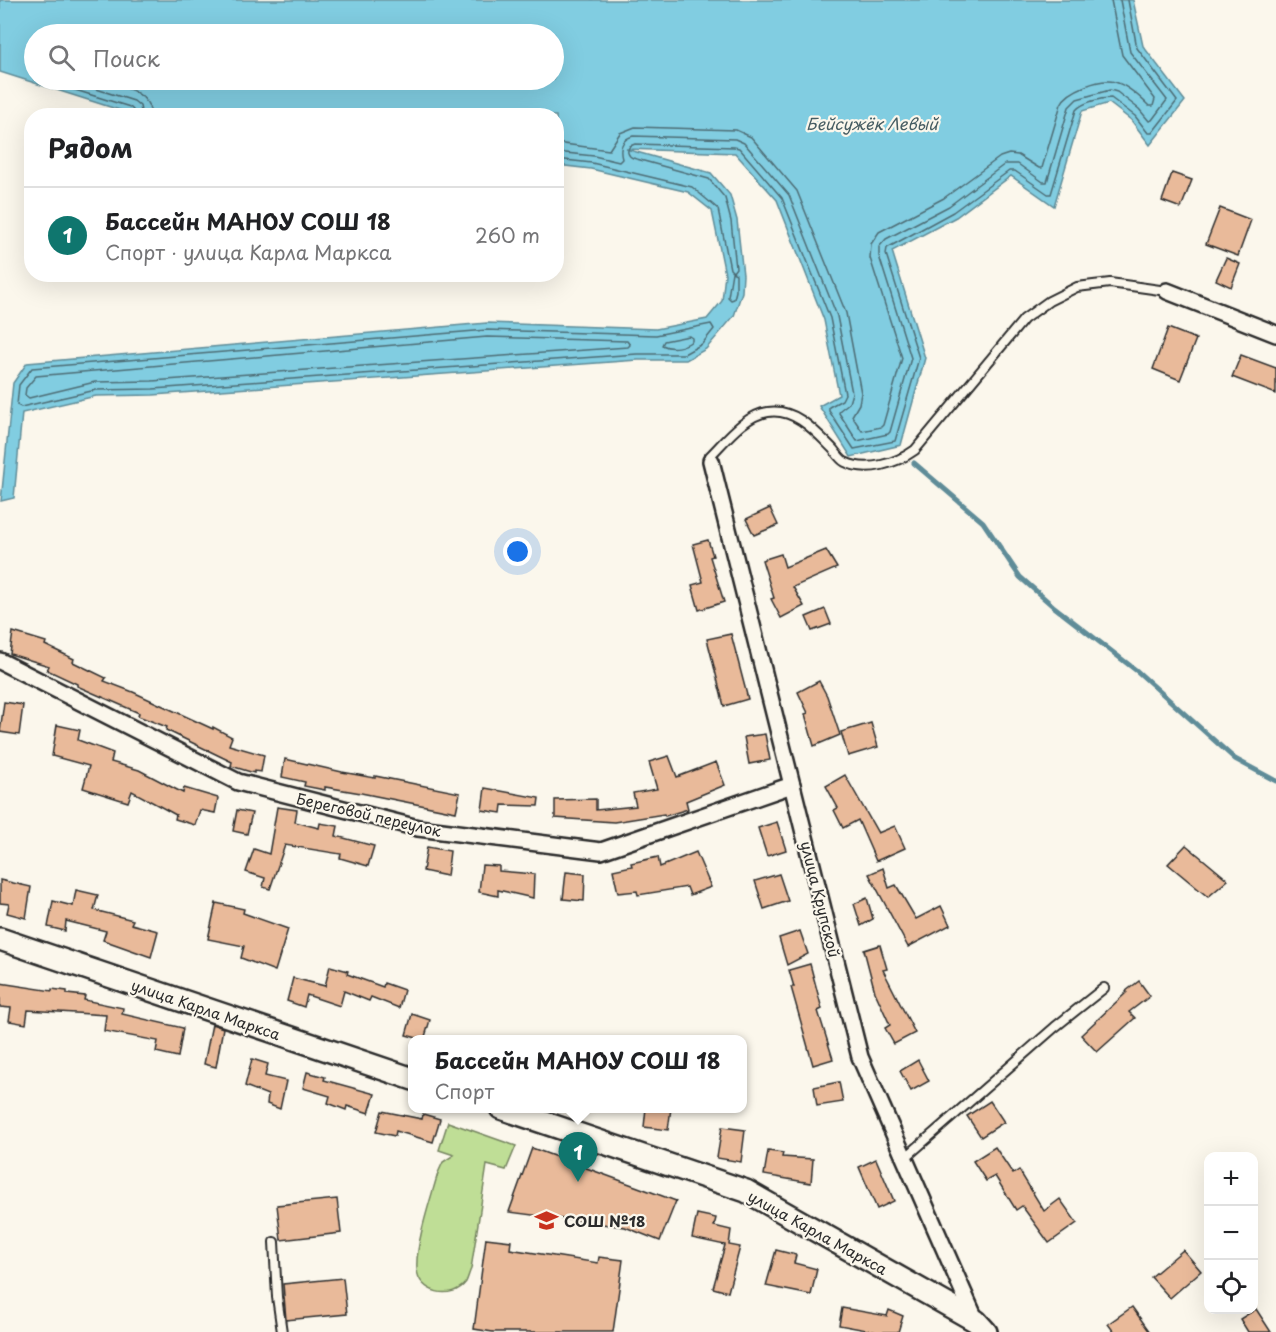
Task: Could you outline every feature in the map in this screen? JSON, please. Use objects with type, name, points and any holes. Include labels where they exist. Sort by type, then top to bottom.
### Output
[{"type":"main road","name":"улица Карла Маркса","points":[[0,939],[408,1077]]},
{"type":"main road","name":"улица Карла Маркса","points":[[516,1113],[746,1191],[981,1326]]},
{"type":"street","points":[[1167,291],[1276,334]]},
{"type":"street","name":"улица Крупской","points":[[711,461],[860,1057],[981,1326]]},
{"type":"street","name":"Береговой переулок","points":[[0,661],[238,782],[418,828],[601,851],[792,784]]},
{"type":"lane","points":[[711,461],[710,456],[744,423],[767,412],[790,413],[816,432],[844,462],[862,466],[902,459],[915,450],[1024,319],[1049,302],[1077,287],[1110,283],[1167,291]]},
{"type":"lane","points":[[905,1158],[1055,1027],[1104,988]]},
{"type":"lane","points":[[274,1242],[277,1297],[282,1332]]},
{"type":"green space","points":[[448,1122],[516,1146],[506,1170],[487,1165],[471,1269],[466,1282],[460,1288],[445,1293],[429,1289],[423,1284],[417,1269],[417,1259],[424,1221],[438,1173],[443,1162],[454,1155],[439,1150]]},
{"type":"water","name":"Бейсужёк Левый","points":[[0,0],[1133,0],[1143,46],[1185,101],[1150,145],[1131,120],[1109,103],[1082,111],[1054,206],[1011,176],[956,217],[892,251],[925,358],[901,445],[851,457],[819,406],[839,395],[824,320],[777,200],[735,153],[626,149],[711,173],[730,195],[737,220],[743,275],[742,292],[734,316],[706,349],[686,360],[638,360],[153,395],[96,396],[22,413],[14,498],[1,501],[13,383],[27,363],[487,323],[656,329],[707,319],[722,301],[725,274],[712,211],[688,192],[591,169],[564,166],[564,108],[113,108],[57,90],[564,90],[564,24],[24,24],[24,80],[0,72]]},
{"type":"building","points":[[1172,173],[1192,180],[1181,208],[1162,201]]},
{"type":"building","points":[[1220,208],[1251,220],[1238,256],[1206,244]]},
{"type":"building","points":[[1226,258],[1240,264],[1231,287],[1216,280]]},
{"type":"building","points":[[1168,328],[1196,339],[1180,380],[1153,369]]},
{"type":"building","points":[[1241,355],[1276,368],[1276,394],[1232,377]]},
{"type":"building","points":[[770,508],[778,525],[754,535],[746,519]]},
{"type":"building","points":[[708,540],[713,556],[710,557],[724,602],[699,610],[692,585],[703,582],[693,544]]},
{"type":"building","points":[[826,550],[837,568],[793,587],[804,606],[781,618],[771,599],[774,598],[762,560],[781,554],[785,567]]},
{"type":"building","points":[[825,609],[831,624],[812,631],[806,617]]},
{"type":"building","points":[[13,632],[46,642],[45,645],[74,659],[73,662],[106,678],[104,681],[213,729],[213,727],[232,737],[229,745],[264,755],[261,772],[254,771],[254,773],[231,766],[232,762],[166,730],[167,727],[138,716],[139,713],[47,670],[49,666],[10,654]]},
{"type":"building","points":[[731,634],[748,699],[724,706],[707,639]]},
{"type":"building","points":[[819,681],[827,696],[840,735],[814,746],[805,714],[808,713],[798,692]]},
{"type":"building","points":[[4,702],[23,705],[19,735],[0,732]]},
{"type":"building","points":[[871,723],[878,747],[848,756],[841,732]]},
{"type":"building","points":[[57,725],[80,730],[78,740],[113,753],[111,762],[139,770],[183,793],[184,788],[218,798],[215,813],[200,810],[195,825],[175,819],[176,815],[132,791],[128,802],[83,788],[89,766],[52,756]]},
{"type":"building","points":[[765,734],[770,760],[749,764],[744,737]]},
{"type":"building","points":[[669,756],[677,777],[716,762],[725,785],[686,801],[688,809],[665,816],[664,814],[614,822],[555,818],[555,800],[596,799],[596,810],[636,806],[633,793],[657,789],[649,762]]},
{"type":"building","points":[[285,759],[342,772],[375,778],[375,776],[460,793],[456,812],[361,793],[304,786],[305,782],[282,777]]},
{"type":"building","points":[[845,775],[878,833],[895,826],[905,848],[876,861],[858,820],[843,828],[834,810],[838,808],[826,786]]},
{"type":"building","points":[[485,788],[539,798],[538,806],[502,805],[501,813],[482,810]]},
{"type":"building","points":[[277,807],[297,810],[295,822],[319,828],[320,823],[338,826],[336,836],[374,846],[368,866],[340,858],[341,854],[285,845],[270,889],[263,887],[265,878],[246,872],[254,849],[269,854]]},
{"type":"building","points":[[237,810],[252,813],[247,834],[233,831]]},
{"type":"building","points":[[777,822],[786,850],[767,856],[758,828]]},
{"type":"building","points":[[1186,845],[1228,880],[1208,897],[1168,864]]},
{"type":"building","points":[[427,847],[450,851],[447,876],[423,871]]},
{"type":"building","points":[[696,852],[711,887],[690,895],[687,887],[638,895],[637,891],[618,893],[613,870],[658,857],[660,867]]},
{"type":"building","points":[[482,865],[499,866],[499,871],[534,874],[533,898],[498,890],[498,896],[479,892]]},
{"type":"building","points":[[883,868],[889,888],[896,885],[916,919],[941,906],[950,925],[908,947],[869,874]]},
{"type":"building","points":[[566,872],[585,874],[584,901],[563,899]]},
{"type":"building","points":[[779,874],[788,901],[764,909],[755,881]]},
{"type":"building","points":[[0,880],[31,887],[26,918],[7,913],[9,904],[0,903]]},
{"type":"building","points":[[76,890],[98,895],[94,910],[133,920],[131,924],[158,931],[151,957],[103,940],[106,931],[66,921],[65,931],[48,927],[53,901],[73,906]]},
{"type":"building","points":[[867,898],[873,919],[861,926],[854,904]]},
{"type":"building","points":[[216,903],[244,909],[243,913],[288,929],[275,971],[241,958],[244,946],[208,939]]},
{"type":"building","points":[[800,931],[808,954],[787,965],[779,938]]},
{"type":"building","points":[[880,945],[887,969],[883,970],[915,1033],[894,1044],[885,1028],[890,1025],[875,992],[864,950]]},
{"type":"building","points":[[810,964],[822,1009],[818,1011],[833,1059],[813,1065],[791,987],[794,987],[789,970]]},
{"type":"building","points":[[330,966],[348,971],[347,974],[383,987],[384,983],[404,990],[399,1008],[371,997],[369,1001],[344,991],[340,1006],[307,995],[304,1007],[287,1001],[293,978],[325,986]]},
{"type":"building","points":[[1139,981],[1150,996],[1129,1012],[1135,1018],[1097,1052],[1081,1035]]},
{"type":"building","points":[[0,983],[67,991],[67,994],[85,996],[84,1000],[123,1008],[122,1014],[183,1028],[178,1057],[156,1052],[158,1041],[104,1031],[106,1015],[28,1010],[26,1024],[9,1021],[11,1008],[0,1007]]},
{"type":"building","points":[[412,1014],[430,1020],[426,1035],[406,1035]]},
{"type":"building","points":[[212,1024],[223,1028],[216,1067],[204,1064]]},
{"type":"building","points":[[252,1059],[268,1064],[265,1076],[286,1081],[280,1109],[267,1104],[268,1095],[245,1086]]},
{"type":"building","points":[[918,1060],[929,1081],[911,1091],[900,1071]]},
{"type":"building","points":[[307,1072],[325,1077],[324,1080],[375,1094],[369,1113],[347,1106],[346,1110],[328,1103],[330,1096],[303,1088]]},
{"type":"building","points":[[839,1082],[843,1102],[817,1106],[814,1087]]},
{"type":"building","points":[[990,1101],[1004,1122],[981,1137],[967,1116]]},
{"type":"building","points":[[382,1111],[422,1119],[423,1114],[440,1119],[433,1142],[396,1131],[395,1136],[376,1132]]},
{"type":"building","points":[[645,1113],[670,1113],[668,1130],[644,1127]]},
{"type":"building","points":[[722,1127],[745,1130],[741,1162],[717,1158]]},
{"type":"building","points":[[995,1147],[1013,1174],[1019,1170],[1044,1211],[1060,1199],[1077,1223],[1049,1243],[1022,1206],[1016,1210],[995,1176],[986,1181],[973,1161]]},
{"type":"building","points":[[532,1148],[676,1201],[660,1241],[625,1227],[509,1212]]},
{"type":"building","points":[[768,1151],[783,1153],[782,1157],[813,1159],[811,1183],[764,1175]]},
{"type":"building","points":[[876,1159],[894,1201],[877,1209],[859,1167]]},
{"type":"building","points":[[337,1199],[341,1233],[281,1240],[277,1205]]},
{"type":"building","points":[[697,1214],[716,1218],[714,1226],[731,1230],[729,1245],[740,1247],[728,1292],[713,1288],[725,1245],[692,1238]]},
{"type":"building","points":[[486,1238],[511,1241],[510,1249],[598,1263],[599,1257],[623,1260],[613,1332],[493,1332],[474,1329]]},
{"type":"building","points":[[776,1250],[796,1255],[794,1263],[817,1269],[811,1295],[766,1286]]},
{"type":"building","points":[[1183,1250],[1201,1271],[1170,1298],[1151,1277]]},
{"type":"building","points":[[343,1278],[347,1314],[286,1320],[283,1284]]},
{"type":"building","points":[[1132,1307],[1150,1332],[1114,1332],[1108,1324]]},
{"type":"building","points":[[842,1308],[887,1316],[889,1310],[903,1316],[898,1332],[877,1332],[839,1325]]},
{"type":"building","points":[[1258,1312],[1271,1332],[1248,1332],[1240,1319],[1248,1314],[1258,1314]]},
{"type":"waterway","points":[[914,463],[983,522],[1020,577],[1053,606],[1137,671],[1235,759],[1276,781]]},
{"type":"place","name":"Бассейн МАНОУ СОШ 18","points":[[578,1182]]},
{"type":"place","name":"СОШ №18","points":[[546,1220]]}]
